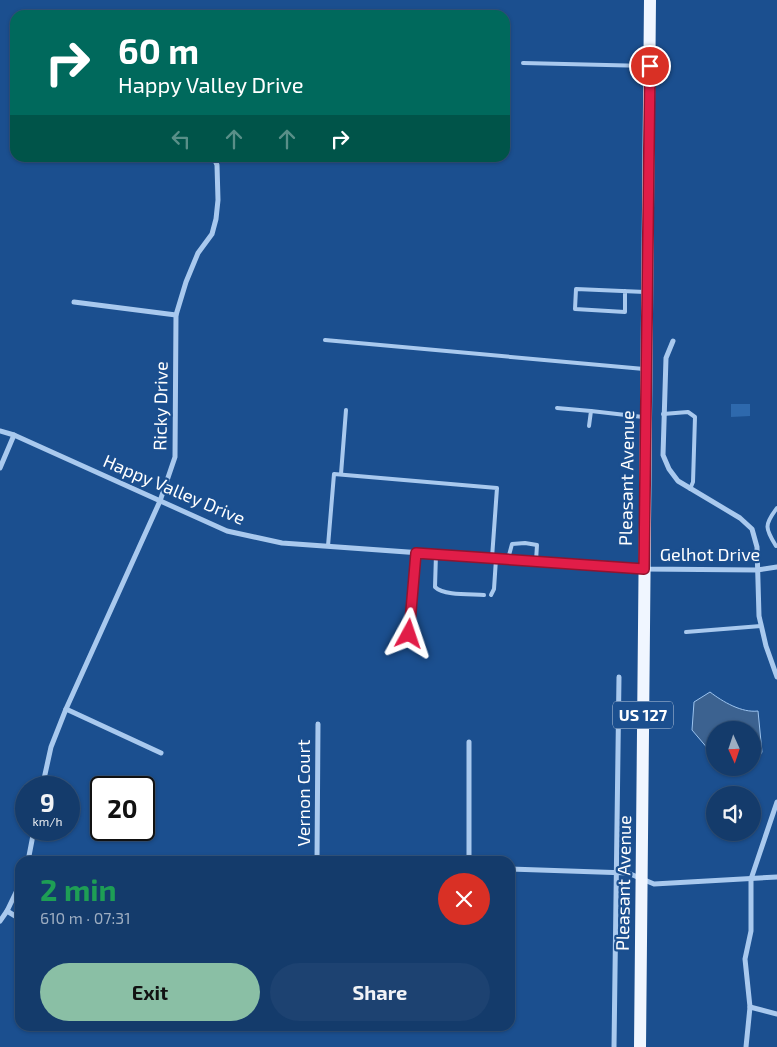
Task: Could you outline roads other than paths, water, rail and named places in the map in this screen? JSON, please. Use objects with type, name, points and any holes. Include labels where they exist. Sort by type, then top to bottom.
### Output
[{"type":"main road","name":"Pleasant Avenue","points":[[640,1047],[650,0]]},
{"type":"street","name":"Ricky Drive","points":[[45,776],[51,747],[66,709],[160,501],[175,457],[176,315],[186,282],[198,253],[212,234],[216,219],[218,174],[216,162]]},
{"type":"street","points":[[74,302],[176,315]]},
{"type":"street","points":[[673,341],[666,358],[663,455],[678,481],[740,518],[752,529],[757,547],[759,616],[766,646],[777,677]]},
{"type":"street","name":"Happy Valley Drive","points":[[0,431],[14,435],[227,531],[282,543],[644,569]]},
{"type":"street","points":[[0,468],[14,435]]},
{"type":"street","name":"Gelhot Drive","points":[[644,569],[757,570],[777,567]]},
{"type":"street","points":[[614,1047],[619,677]]},
{"type":"street","points":[[66,709],[160,753]]},
{"type":"street","name":"Vernon Court","points":[[317,856],[318,724]]},
{"type":"street","points":[[469,742],[469,856]]},
{"type":"street","points":[[746,1047],[750,1007],[745,959],[751,931],[751,879],[777,802]]},
{"type":"street","points":[[29,856],[32,841]]},
{"type":"street","points":[[515,869],[628,873],[654,884],[777,877]]},
{"type":"street","points":[[0,921],[15,894]]},
{"type":"street","points":[[7,911],[15,916]]},
{"type":"street","points":[[750,1007],[777,1014]]},
{"type":"lane","points":[[523,63],[650,66]]},
{"type":"lane","points":[[625,291],[624,312],[575,309],[576,289],[625,291],[647,292]]},
{"type":"lane","points":[[325,340],[646,369]]},
{"type":"lane","points":[[557,408],[645,417]]},
{"type":"lane","points":[[341,474],[346,410]]},
{"type":"lane","points":[[589,426],[591,412]]},
{"type":"lane","points":[[663,414],[688,412],[695,417],[693,482],[690,489]]},
{"type":"lane","points":[[328,546],[334,474],[497,488],[494,589],[491,595]]},
{"type":"lane","points":[[776,546],[767,531],[766,523],[777,508]]},
{"type":"lane","points":[[508,559],[512,544],[525,543],[537,545],[536,562]]},
{"type":"lane","points":[[409,634],[416,553]]},
{"type":"lane","points":[[436,554],[435,587],[438,590],[484,595]]},
{"type":"lane","points":[[686,632],[761,626]]}]
